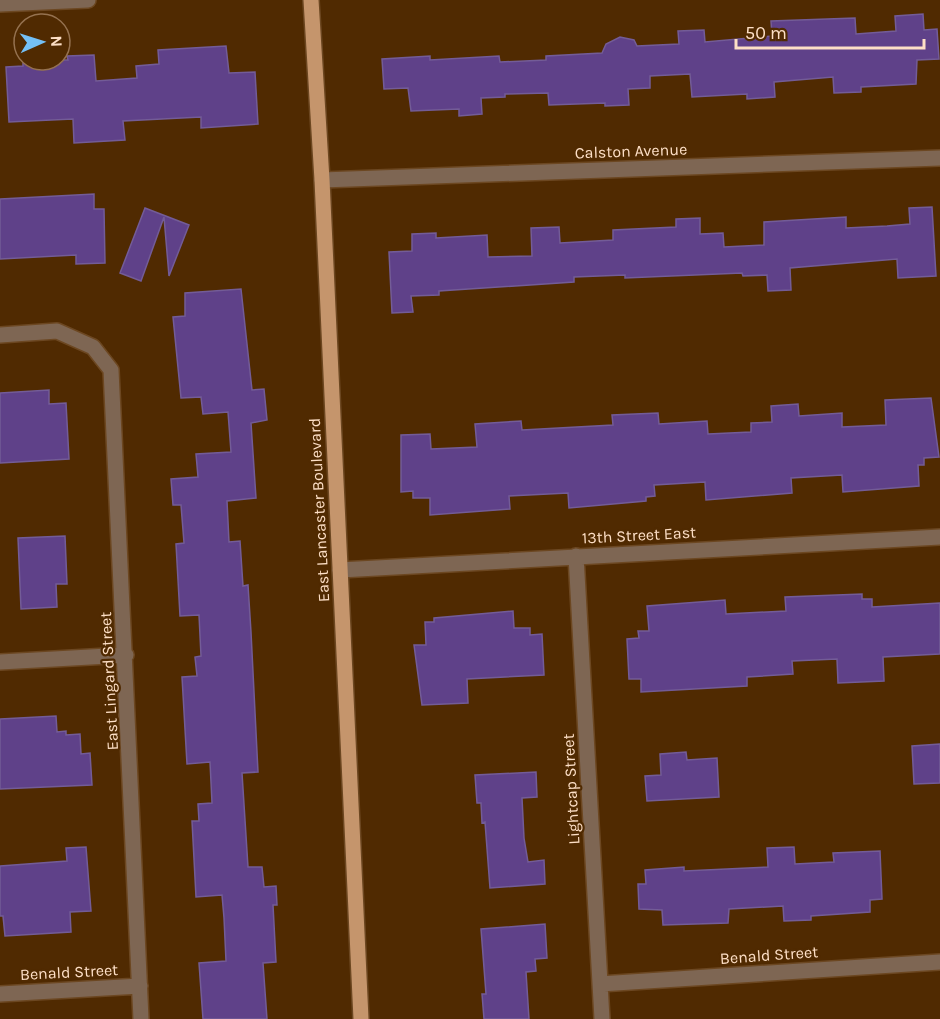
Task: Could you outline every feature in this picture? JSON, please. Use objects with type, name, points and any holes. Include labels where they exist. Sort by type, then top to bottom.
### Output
[{"type":"main road","name":"East Lancaster Boulevard","points":[[311,0],[322,180],[362,1019]]},
{"type":"street","points":[[0,4],[88,0]]},
{"type":"street","name":"Calston Avenue","points":[[322,180],[940,158]]},
{"type":"street","name":"East Lingard Street","points":[[0,335],[57,331],[93,347],[111,370],[126,655],[141,1019]]},
{"type":"street","name":"13th Street East","points":[[339,570],[940,537]]},
{"type":"street","name":"Lightcap Street","points":[[576,556],[602,1019]]},
{"type":"street","points":[[0,662],[126,655]]},
{"type":"street","name":"Benald Street","points":[[600,984],[940,962]]},
{"type":"street","name":"Benald Street","points":[[0,994],[140,986]]},
{"type":"building","points":[[923,14],[924,30],[937,29],[939,59],[917,60],[916,84],[861,87],[861,92],[834,93],[833,77],[774,82],[775,97],[747,99],[747,94],[692,97],[690,74],[650,76],[650,88],[628,89],[629,105],[605,106],[605,103],[549,105],[548,93],[505,94],[505,97],[481,98],[482,114],[459,116],[459,109],[411,111],[408,88],[384,89],[382,59],[430,56],[430,60],[499,56],[500,62],[546,60],[546,56],[602,53],[606,44],[620,37],[634,40],[637,46],[679,44],[678,31],[704,30],[705,42],[772,36],[771,21],[855,18],[856,34],[896,31],[895,16]]},
{"type":"building","points":[[226,46],[229,73],[255,72],[258,124],[201,128],[201,117],[123,121],[125,140],[74,143],[73,119],[9,122],[6,67],[12,67],[12,72],[72,72],[72,56],[94,55],[96,81],[137,78],[136,66],[159,64],[158,50]]},
{"type":"building","points":[[94,194],[94,209],[104,209],[105,263],[76,264],[76,255],[0,259],[0,199]]},
{"type":"building","points":[[932,207],[936,276],[898,278],[897,259],[790,268],[791,290],[768,291],[767,275],[743,276],[742,273],[625,278],[625,275],[574,277],[574,282],[439,291],[439,295],[411,296],[413,312],[392,313],[389,252],[412,251],[412,234],[436,233],[436,238],[487,235],[488,257],[532,256],[531,228],[559,227],[560,243],[613,240],[613,230],[676,227],[676,219],[700,218],[700,234],[723,233],[724,247],[764,245],[764,222],[846,217],[846,228],[910,224],[909,208]]},
{"type":"building","points":[[145,208],[189,225],[169,276],[164,217],[141,281],[120,273]]},
{"type":"building","points":[[241,289],[252,390],[264,389],[267,420],[251,423],[256,498],[227,501],[229,542],[240,541],[243,586],[248,585],[251,632],[258,772],[242,773],[248,867],[262,867],[264,887],[276,886],[277,905],[273,905],[276,962],[263,963],[267,1019],[203,1019],[199,963],[226,961],[224,918],[222,895],[196,897],[192,821],[199,821],[198,804],[212,803],[210,762],[187,764],[182,677],[197,676],[195,657],[201,656],[199,615],[180,616],[176,544],[184,543],[181,505],[173,505],[171,479],[198,477],[196,454],[231,452],[228,412],[203,414],[201,397],[181,398],[173,317],[185,316],[185,293]]},
{"type":"building","points":[[49,390],[49,404],[66,403],[69,459],[0,463],[0,393]]},
{"type":"building","points":[[931,398],[939,457],[924,458],[924,465],[918,465],[919,486],[843,492],[842,475],[791,478],[792,493],[706,500],[705,482],[654,485],[655,496],[646,497],[646,501],[569,508],[568,493],[509,496],[510,509],[430,515],[430,498],[413,498],[413,491],[401,492],[401,435],[430,434],[431,449],[477,447],[475,424],[521,421],[522,430],[613,425],[612,415],[658,413],[659,424],[707,421],[708,434],[751,432],[751,423],[772,422],[771,406],[798,404],[799,416],[842,413],[842,427],[886,425],[885,400]]},
{"type":"building","points":[[65,536],[67,584],[56,584],[57,607],[21,609],[18,538]]},
{"type":"building","points":[[862,594],[862,599],[872,599],[872,607],[940,603],[940,654],[883,657],[884,681],[838,683],[837,659],[792,661],[793,674],[747,677],[747,686],[641,692],[641,679],[629,679],[627,639],[639,638],[638,631],[649,631],[647,606],[725,600],[726,614],[786,611],[785,597]]},
{"type":"building","points":[[513,611],[514,628],[530,628],[530,635],[542,634],[544,675],[467,679],[468,703],[422,705],[414,645],[426,645],[425,622],[434,622],[434,618]]},
{"type":"building","points":[[56,716],[57,732],[66,731],[66,735],[80,734],[81,754],[90,753],[92,785],[0,789],[0,719]]},
{"type":"building","points":[[940,744],[940,783],[914,784],[912,746]]},
{"type":"building","points":[[686,752],[687,760],[717,758],[719,797],[647,801],[645,776],[661,775],[660,754]]},
{"type":"building","points":[[536,772],[537,797],[522,798],[524,838],[528,862],[544,860],[545,884],[490,888],[485,822],[482,823],[481,803],[477,803],[475,775]]},
{"type":"building","points":[[86,847],[91,911],[70,912],[71,932],[5,936],[3,916],[0,916],[0,866],[67,861],[66,848]]},
{"type":"building","points":[[794,847],[795,864],[834,862],[833,853],[880,851],[882,899],[870,900],[870,912],[811,916],[811,920],[784,921],[783,906],[729,909],[728,923],[663,925],[662,910],[639,909],[638,884],[646,884],[645,870],[684,867],[684,871],[768,867],[767,848]]},
{"type":"building","points":[[545,924],[547,958],[535,959],[536,971],[526,972],[529,1019],[484,1019],[482,994],[486,994],[481,929]]}]
